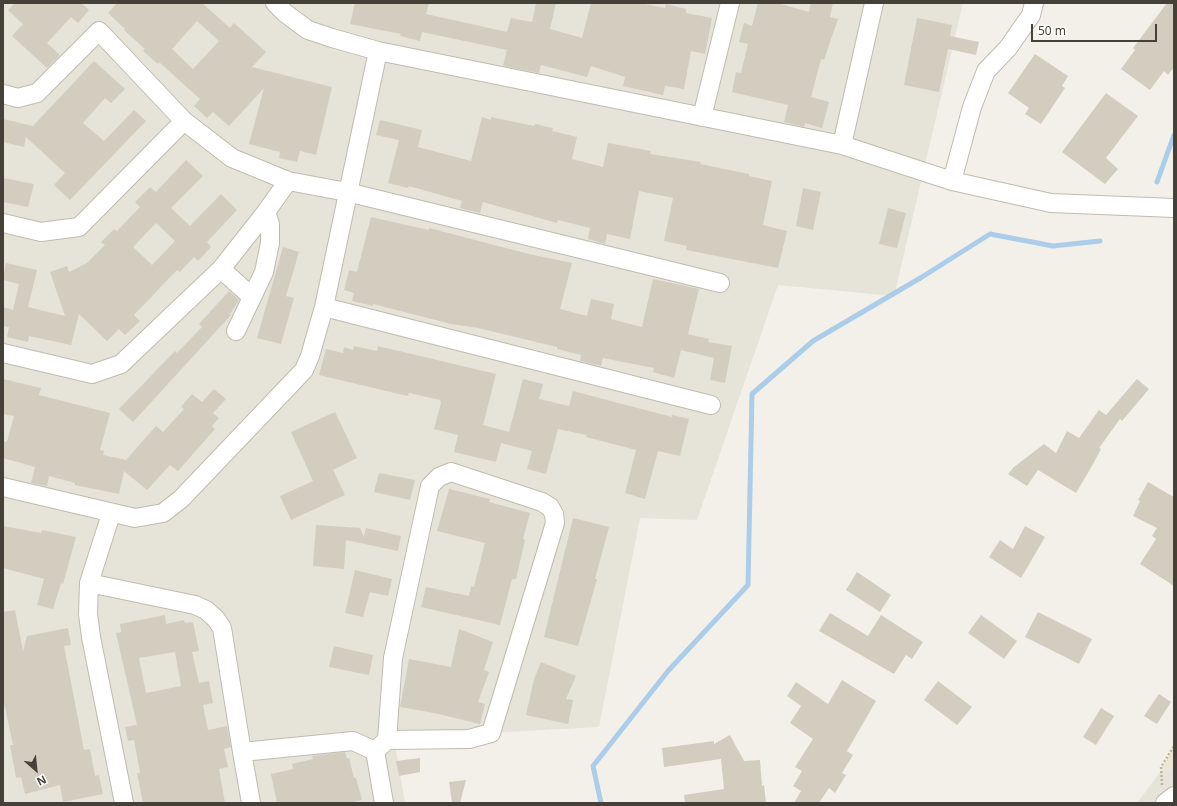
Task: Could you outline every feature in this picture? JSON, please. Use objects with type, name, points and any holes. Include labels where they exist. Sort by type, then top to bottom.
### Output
[{"type":"street","points":[[275,3],[308,30],[378,51],[842,145],[952,181],[1051,203],[1174,208]]},
{"type":"street","points":[[702,117],[730,3]]},
{"type":"street","points":[[842,145],[874,3]]},
{"type":"street","points":[[952,181],[972,107],[986,72],[1012,42],[1031,15],[1034,3]]},
{"type":"street","points":[[3,94],[18,98],[37,93],[99,31],[184,121],[232,158],[288,181],[347,192],[720,282]]},
{"type":"street","points":[[3,487],[111,514],[135,518],[163,513],[181,499],[304,370],[310,356],[324,307],[347,192],[378,51]]},
{"type":"street","points":[[3,224],[41,232],[79,228],[184,121]]},
{"type":"street","points":[[3,353],[92,374],[120,364],[221,269],[266,212],[288,181]]},
{"type":"street","points":[[236,331],[264,272],[270,243],[270,224],[266,212]]},
{"type":"street","points":[[221,269],[252,297]]},
{"type":"street","points":[[324,307],[711,406]]},
{"type":"street","points":[[242,752],[352,741],[381,746],[469,739],[491,733],[555,523],[554,514],[550,507],[542,502],[451,472],[439,477],[430,486],[393,658],[381,746],[384,803]]},
{"type":"street","points":[[111,514],[89,583],[88,614],[91,637],[124,803]]},
{"type":"street","points":[[89,583],[195,605],[206,610],[216,619],[222,628],[251,803]]},
{"type":"path","points":[[1167,796],[1161,767],[1174,746]]},
{"type":"shaded area","points":[[3,3],[963,3],[894,296],[778,285],[697,520],[640,518],[599,727],[394,738],[405,803],[3,803]]},
{"type":"shaded area","points":[[1174,746],[1174,770],[1161,771]]},
{"type":"shaded area","points":[[1174,770],[1174,803],[1137,803],[1161,771]]},
{"type":"building","points":[[15,3],[83,3],[82,4],[89,10],[78,23],[71,17],[47,43],[60,55],[47,68],[12,36],[23,24],[8,10]]},
{"type":"building","points":[[117,3],[202,3],[230,28],[234,23],[266,52],[252,67],[332,87],[316,155],[300,151],[297,162],[279,158],[280,152],[249,144],[264,88],[229,126],[213,112],[207,118],[194,106],[200,99],[159,62],[158,64],[143,51],[145,49],[108,13]],"holes":[[[197,21],[219,41],[193,69],[172,49]]]},
{"type":"building","points":[[355,3],[429,3],[426,14],[507,32],[511,18],[532,22],[536,3],[556,3],[550,29],[582,38],[591,3],[640,3],[665,8],[666,4],[686,9],[686,13],[712,18],[705,54],[691,51],[684,89],[665,86],[663,95],[623,86],[625,77],[591,66],[587,77],[541,65],[539,73],[503,66],[507,50],[422,32],[420,41],[400,36],[401,34],[350,24]]},
{"type":"building","points":[[758,3],[777,3],[809,12],[811,3],[833,3],[830,17],[838,19],[824,60],[821,59],[811,97],[829,102],[822,128],[805,123],[804,127],[784,122],[788,105],[732,92],[736,72],[741,73],[748,44],[739,42],[744,23],[752,26]]},
{"type":"building","points":[[1167,3],[1174,3],[1174,67],[1168,75],[1164,71],[1150,90],[1121,69],[1135,50],[1133,48]]},
{"type":"building","points":[[917,18],[952,25],[950,36],[979,42],[976,55],[948,49],[939,92],[904,85]]},
{"type":"building","points":[[1035,54],[1068,76],[1062,86],[1065,88],[1041,124],[1025,114],[1029,108],[1008,93]]},
{"type":"building","points":[[94,61],[125,89],[111,103],[105,98],[83,123],[104,141],[134,110],[146,121],[70,200],[54,185],[65,173],[26,137],[24,147],[3,142],[3,119],[33,126]]},
{"type":"building","points":[[1106,93],[1138,116],[1106,158],[1118,169],[1105,184],[1062,152]]},
{"type":"building","points":[[482,117],[491,120],[491,117],[534,126],[535,124],[553,128],[552,131],[577,137],[572,159],[603,167],[608,143],[651,151],[650,154],[701,162],[700,164],[749,174],[749,176],[772,181],[763,225],[787,231],[778,268],[686,250],[687,246],[664,241],[673,198],[639,191],[630,239],[607,234],[605,244],[588,239],[590,228],[558,220],[557,223],[483,202],[480,213],[460,208],[462,201],[409,186],[408,188],[388,183],[399,140],[376,135],[380,120],[422,130],[418,147],[471,161]]},
{"type":"building","points":[[186,160],[203,176],[171,208],[190,226],[221,194],[237,210],[207,242],[211,247],[198,261],[194,257],[180,272],[177,270],[134,315],[140,321],[125,335],[119,329],[107,341],[79,314],[71,345],[29,336],[28,342],[7,337],[9,327],[3,326],[3,307],[13,310],[19,284],[3,280],[6,263],[37,270],[28,307],[65,316],[50,272],[67,266],[69,272],[87,263],[105,245],[101,242],[114,229],[117,231],[140,207],[135,202],[150,187],[156,192]],"holes":[[[156,223],[175,241],[152,265],[133,247]]]},
{"type":"building","points":[[3,178],[34,184],[28,207],[3,202]]},
{"type":"building","points":[[803,188],[821,192],[813,230],[796,226]]},
{"type":"building","points":[[888,208],[906,213],[897,248],[879,244]]},
{"type":"building","points":[[371,217],[429,230],[429,228],[529,254],[572,263],[560,309],[587,316],[591,299],[614,304],[611,319],[642,327],[653,279],[699,289],[688,334],[709,339],[708,342],[732,346],[725,383],[710,380],[714,358],[681,350],[674,378],[653,372],[654,368],[603,358],[601,366],[580,361],[581,355],[557,349],[557,347],[478,328],[451,324],[373,304],[373,306],[352,301],[354,293],[344,290],[349,270],[357,272]]},
{"type":"building","points":[[283,247],[299,252],[286,296],[294,298],[281,344],[257,338]]},
{"type":"building","points":[[229,291],[239,300],[230,314],[231,315],[133,422],[119,409],[175,351],[177,353],[202,327],[199,324]]},
{"type":"building","points":[[354,346],[377,351],[378,346],[496,374],[483,425],[509,432],[523,379],[543,384],[539,399],[569,406],[573,391],[672,417],[672,415],[689,419],[680,456],[658,451],[645,499],[625,493],[636,450],[586,437],[587,435],[558,429],[546,474],[527,469],[532,451],[501,443],[496,462],[454,452],[458,435],[434,429],[441,403],[440,400],[409,393],[408,396],[319,375],[326,349],[343,353],[344,347],[353,350]]},
{"type":"building","points":[[3,379],[41,388],[39,395],[110,413],[100,450],[104,451],[103,455],[126,460],[156,426],[163,432],[184,409],[181,407],[192,394],[202,402],[214,389],[226,399],[213,413],[219,418],[212,426],[215,429],[178,471],[170,465],[147,490],[124,471],[119,494],[75,485],[75,483],[49,476],[47,486],[31,483],[35,467],[3,458],[3,441],[7,442],[14,416],[3,414]]},
{"type":"building","points":[[1137,379],[1149,389],[1122,421],[1120,419],[1099,448],[1101,449],[1076,493],[1038,470],[1027,486],[1008,474],[1014,467],[1044,444],[1056,453],[1067,431],[1079,438],[1099,410],[1106,415]]},
{"type":"building","points":[[335,412],[357,458],[333,470],[345,495],[291,520],[280,496],[313,481],[291,432]]},
{"type":"building","points":[[379,473],[415,480],[410,500],[374,492]]},
{"type":"building","points":[[1148,482],[1174,497],[1174,586],[1140,564],[1156,539],[1152,536],[1157,528],[1133,516],[1140,501],[1138,500]]},
{"type":"building","points":[[449,489],[490,499],[489,502],[530,513],[523,539],[525,540],[516,579],[512,579],[500,625],[421,607],[426,587],[469,596],[471,586],[474,587],[485,543],[437,531]]},
{"type":"building","points":[[573,518],[609,527],[595,579],[597,579],[578,646],[544,637]]},
{"type":"building","points":[[316,525],[360,528],[364,537],[366,528],[401,536],[398,551],[346,540],[344,569],[313,566]]},
{"type":"building","points":[[3,526],[41,533],[42,530],[76,537],[63,584],[61,583],[53,609],[37,605],[44,579],[3,568]]},
{"type":"building","points":[[1025,526],[1045,537],[1021,578],[989,557],[1000,540],[1013,549]]},
{"type":"building","points":[[355,570],[392,579],[388,596],[370,592],[363,617],[345,613]]},
{"type":"building","points":[[857,572],[891,595],[880,612],[846,590]]},
{"type":"building","points":[[15,610],[23,651],[27,636],[68,628],[71,645],[64,646],[84,750],[90,749],[95,776],[99,775],[103,794],[63,802],[60,785],[25,794],[21,777],[16,778],[10,745],[13,745],[3,698],[3,612]]},
{"type":"building","points":[[1038,612],[1092,639],[1079,664],[1025,637]]},
{"type":"building","points":[[830,613],[868,636],[881,615],[923,642],[912,659],[906,655],[894,674],[819,631]]},
{"type":"building","points":[[165,615],[166,624],[184,620],[185,623],[193,622],[199,651],[192,652],[199,683],[209,681],[213,703],[203,705],[208,730],[227,726],[231,747],[224,749],[228,767],[219,769],[225,803],[143,803],[137,773],[140,773],[134,740],[128,741],[125,727],[137,725],[116,633],[121,632],[120,624]],"holes":[[[175,652],[181,686],[146,693],[139,658]]]},
{"type":"building","points":[[981,615],[1017,641],[1004,659],[968,633]]},
{"type":"building","points":[[459,629],[493,642],[484,670],[489,672],[478,702],[485,704],[480,724],[400,707],[409,659],[451,667]]},
{"type":"building","points":[[334,646],[373,655],[369,675],[329,667]]},
{"type":"building","points":[[541,662],[576,676],[566,699],[573,700],[568,724],[526,715],[534,679]]},
{"type":"building","points":[[842,680],[876,701],[847,751],[853,755],[842,773],[846,775],[835,793],[829,788],[819,803],[794,803],[801,791],[793,786],[802,771],[795,767],[813,739],[790,723],[801,706],[787,696],[796,682],[828,704]]},
{"type":"building","points":[[938,681],[972,707],[957,725],[924,700]]},
{"type":"building","points":[[1159,694],[1171,702],[1157,724],[1144,716]]},
{"type":"building","points":[[1101,708],[1114,716],[1096,745],[1083,737]]},
{"type":"building","points":[[730,735],[744,761],[760,760],[762,786],[764,785],[766,803],[685,803],[684,795],[724,789],[721,759],[664,767],[662,748],[714,741],[714,744]]},
{"type":"building","points":[[345,752],[347,759],[349,758],[362,800],[348,803],[277,803],[271,774],[293,769],[292,764],[313,759],[312,756]]},
{"type":"building","points":[[420,758],[420,772],[399,776],[396,761]]},
{"type":"building","points":[[466,780],[460,803],[452,803],[449,782]]},
{"type":"waterway","points":[[1157,182],[1174,135]]},
{"type":"waterway","points":[[601,803],[593,766],[668,671],[748,585],[752,394],[813,341],[922,277],[990,234],[1053,246],[1100,241]]}]
